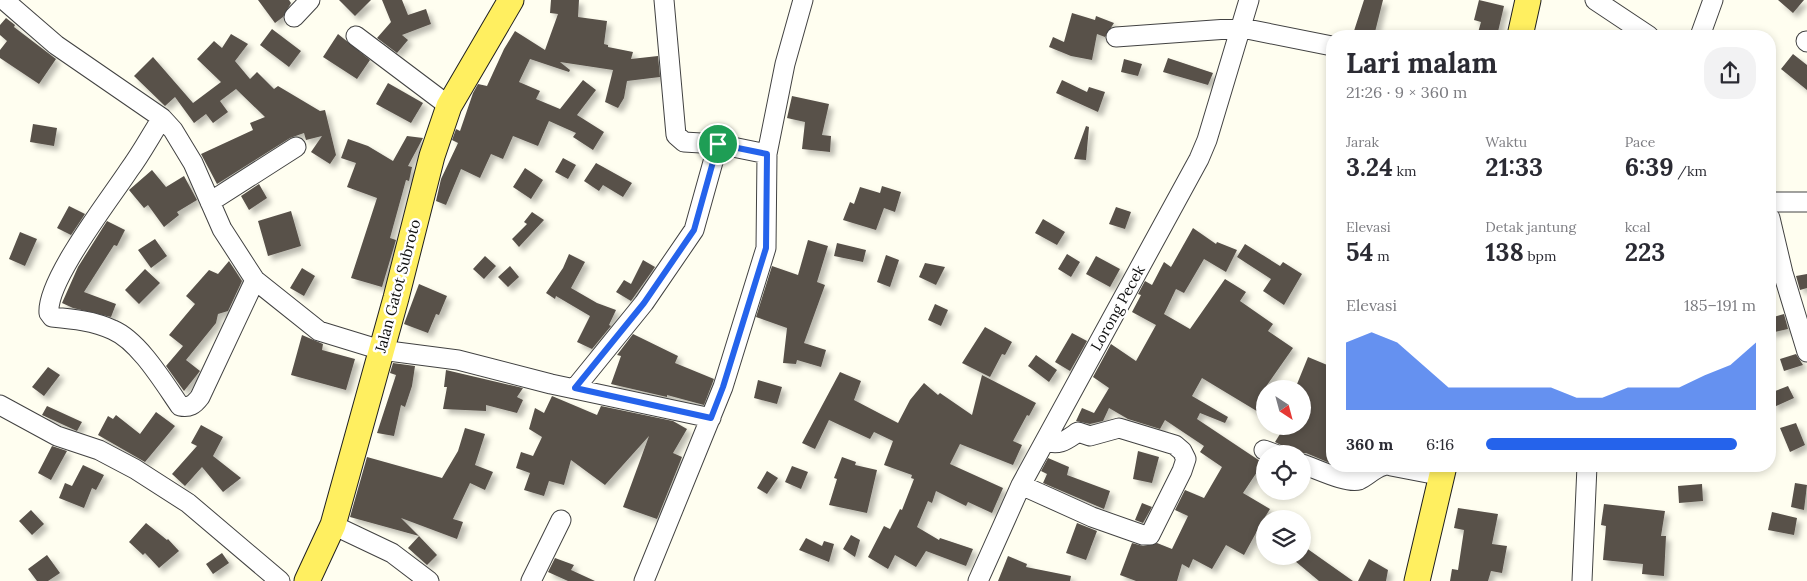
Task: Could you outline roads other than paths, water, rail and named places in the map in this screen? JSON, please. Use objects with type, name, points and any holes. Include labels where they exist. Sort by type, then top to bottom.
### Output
[{"type":"main road","name":"Jalan Gatot Subroto","points":[[307,581],[333,525],[432,156],[449,106],[511,0]]},
{"type":"main road","points":[[1521,30],[1528,0]]},
{"type":"main road","points":[[1417,581],[1444,472]]},
{"type":"street","points":[[4,0],[56,45],[162,118],[173,130],[193,163],[225,235],[255,280],[319,331],[381,350],[458,360],[711,418]]},
{"type":"street","points":[[294,17],[310,0]]},
{"type":"street","points":[[664,0],[676,135],[684,142],[718,144],[767,154]]},
{"type":"street","points":[[644,581],[723,387],[766,248],[767,154],[785,64],[803,0]]},
{"type":"street","name":"Lorong Pecek","points":[[978,581],[1021,485],[1199,159],[1242,28],[1249,0]]},
{"type":"street","points":[[1595,0],[1640,30]]},
{"type":"street","points":[[1702,30],[1713,0]]},
{"type":"street","points":[[1116,37],[1242,28],[1326,45]]},
{"type":"street","points":[[356,36],[449,106]]},
{"type":"street","points":[[162,118],[129,171],[95,216],[52,293],[49,313],[52,317],[95,323],[124,336],[146,360],[180,406],[186,407],[196,403],[200,397],[255,280]]},
{"type":"street","points":[[575,388],[644,303],[694,230],[718,144]]},
{"type":"street","points":[[210,202],[296,146]]},
{"type":"street","points":[[1776,202],[1807,202]]},
{"type":"street","points":[[1776,243],[1807,352]]},
{"type":"street","points":[[0,405],[57,436],[99,450],[143,474],[188,503],[280,581]]},
{"type":"street","points":[[1021,485],[1092,517],[1143,535],[1150,535],[1182,471],[1186,459],[1182,451],[1175,445],[1119,428],[1090,436],[1078,432],[1064,443],[1053,444],[1045,441]]},
{"type":"street","points":[[1311,467],[1345,479],[1358,480],[1369,472]]},
{"type":"street","points":[[1582,581],[1587,472]]},
{"type":"street","points":[[531,581],[561,520]]},
{"type":"street","points":[[333,525],[392,552],[429,581]]}]
